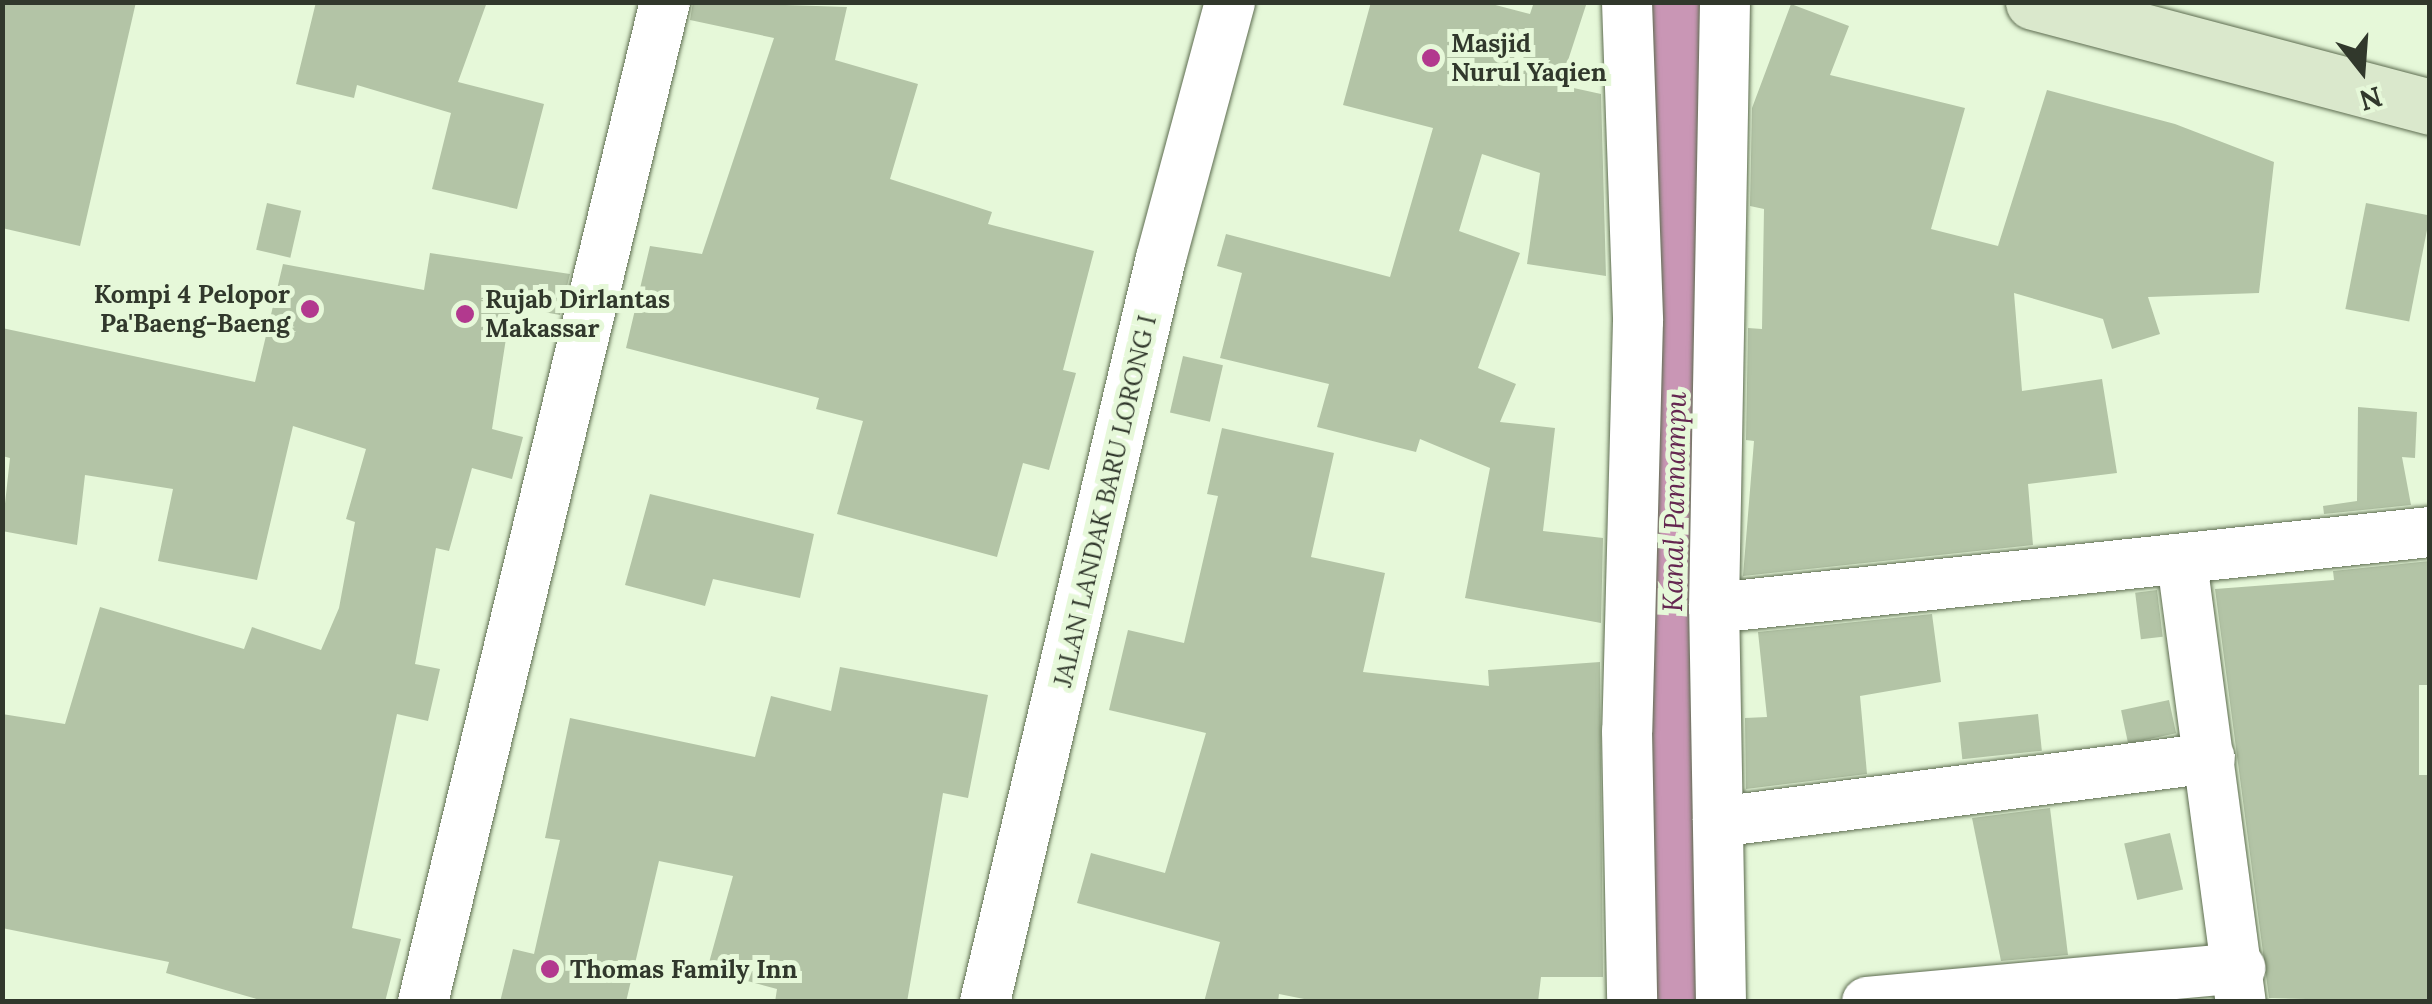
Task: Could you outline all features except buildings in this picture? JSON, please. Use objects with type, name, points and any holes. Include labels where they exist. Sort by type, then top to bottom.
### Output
[{"type":"main road","points":[[2034,2],[2430,107]]},
{"type":"street","points":[[423,1002],[665,2]]},
{"type":"street","name":"JALAN LANDAK BARU LORONG I","points":[[985,1002],[1161,258],[1230,2]]},
{"type":"street","points":[[1627,2],[1638,320],[1627,731],[1632,1002]]},
{"type":"street","points":[[1720,1002],[1714,608],[1725,2]]},
{"type":"street","points":[[1714,608],[2182,562],[2430,532]]},
{"type":"street","points":[[1867,1002],[2241,985],[2182,562]]},
{"type":"street","points":[[1718,822],[2210,758]]},
{"type":"water","name":"Kanal Pannampu","points":[[1647,3],[1714,3],[1714,1002],[1647,1002]]},
{"type":"place","name":"Masjid Nurul Yaqien","points":[[1431,58]]},
{"type":"place","name":"Kompi 4 Pelopor Pa'Baeng-Baeng","points":[[310,309]]},
{"type":"place","name":"Rujab Dirlantas Makassar","points":[[465,314]]},
{"type":"place","name":"Thomas Family Inn","points":[[550,969]]}]
